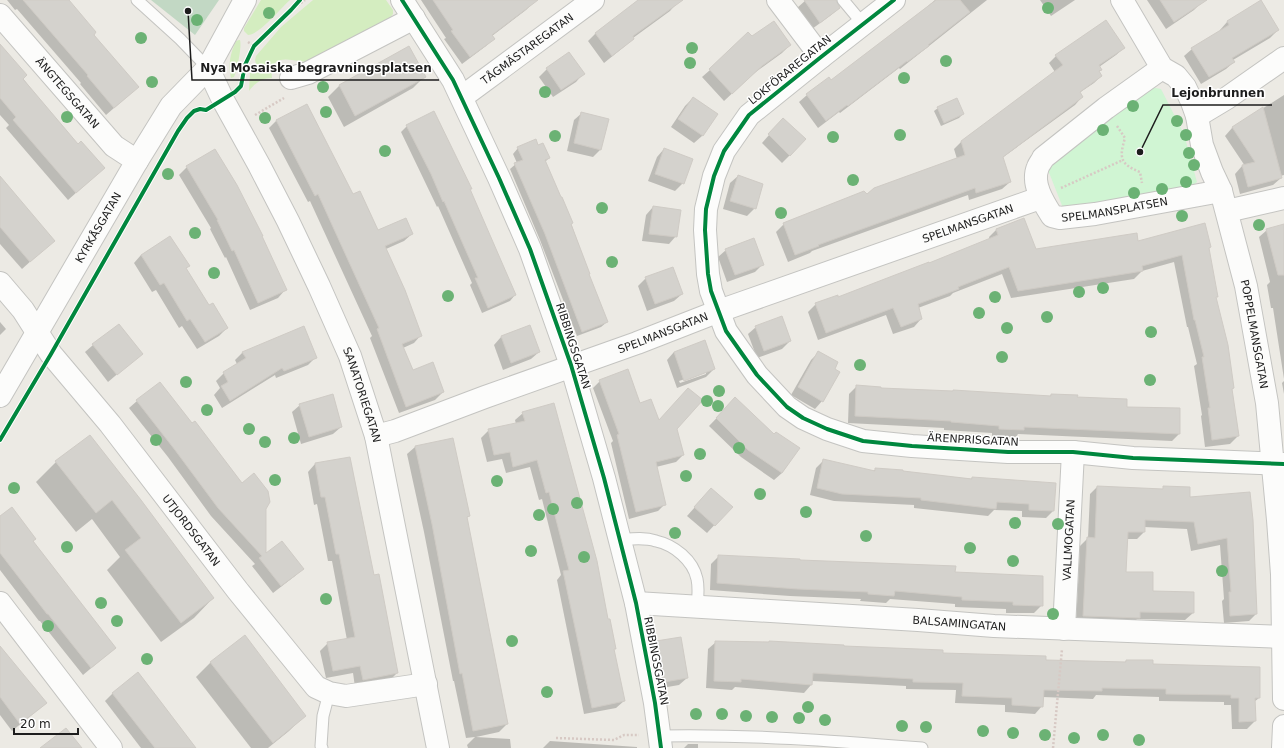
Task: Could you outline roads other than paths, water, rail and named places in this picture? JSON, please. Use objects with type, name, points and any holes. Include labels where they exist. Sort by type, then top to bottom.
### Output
[{"type":"street","name":"KYRKÅSGATAN","points":[[0,396],[137,161],[171,106],[208,68],[245,0]]},
{"type":"street","name":"TÅGMÄSTAREGATAN","points":[[462,97],[593,0]]},
{"type":"street","points":[[778,0],[821,56]]},
{"type":"street","name":"LOKFÖRAREGATAN","points":[[719,311],[711,291],[708,274],[705,230],[706,209],[714,176],[724,152],[749,115],[821,56],[894,0]]},
{"type":"street","name":"POPPELMANSGATAN","points":[[1122,0],[1162,68],[1176,76],[1192,102],[1197,116],[1202,145],[1224,201],[1246,286],[1278,464],[1284,698]]},
{"type":"street","name":"RIBBINGSGATAN","points":[[408,9],[462,97],[515,212],[530,249],[571,365],[604,478],[636,603],[655,703],[660,742]]},
{"type":"street","points":[[288,88],[308,73],[408,9]]},
{"type":"street","name":"ÄNGTEGSGATAN","points":[[1,18],[114,146],[137,161]]},
{"type":"street","points":[[1197,116],[1227,98],[1284,58]]},
{"type":"street","name":"SANATORIEGATAN","points":[[208,68],[223,100],[259,165],[319,286],[350,356],[376,436],[438,748]]},
{"type":"street","name":"SPELMANSPLATSEN","points":[[1162,68],[1106,108],[1043,158],[1037,167],[1036,178],[1040,198],[1052,216],[1060,218],[1094,214],[1145,204],[1284,198]]},
{"type":"street","name":"SPELMANSGATAN","points":[[376,436],[395,431],[571,365],[637,343],[719,311],[1040,198]]},
{"type":"street","name":"UTJORDSGATAN","points":[[0,283],[23,310],[51,354],[110,424],[238,591],[316,687],[329,693],[346,696],[426,684]]},
{"type":"street","name":"ÄRENPRISGATAN","points":[[719,311],[726,331],[757,375],[787,408],[827,429],[863,441],[1008,452],[1073,452],[1133,458],[1278,464]]},
{"type":"street","name":"VALLMOGATAN","points":[[1064,629],[1073,452]]},
{"type":"street","points":[[0,603],[111,748]]},
{"type":"street","name":"BALSAMINGATAN","points":[[636,603],[994,626],[1137,632],[1186,632],[1283,637]]},
{"type":"street","points":[[1283,748],[1284,726]]},
{"type":"lane","points":[[137,0],[180,39],[208,68]]},
{"type":"lane","points":[[843,0],[863,24]]},
{"type":"lane","points":[[619,540],[633,538],[657,541],[666,544],[682,555],[692,567],[697,580],[697,607]]},
{"type":"lane","points":[[322,748],[323,716],[329,693]]},
{"type":"lane","points":[[660,742],[702,735],[922,748]]},
{"type":"place","name":"Nya Mosaiska begravningsplatsen","points":[[188,11]]},
{"type":"place","name":"Lejonbrunnen","points":[[1140,152]]}]
